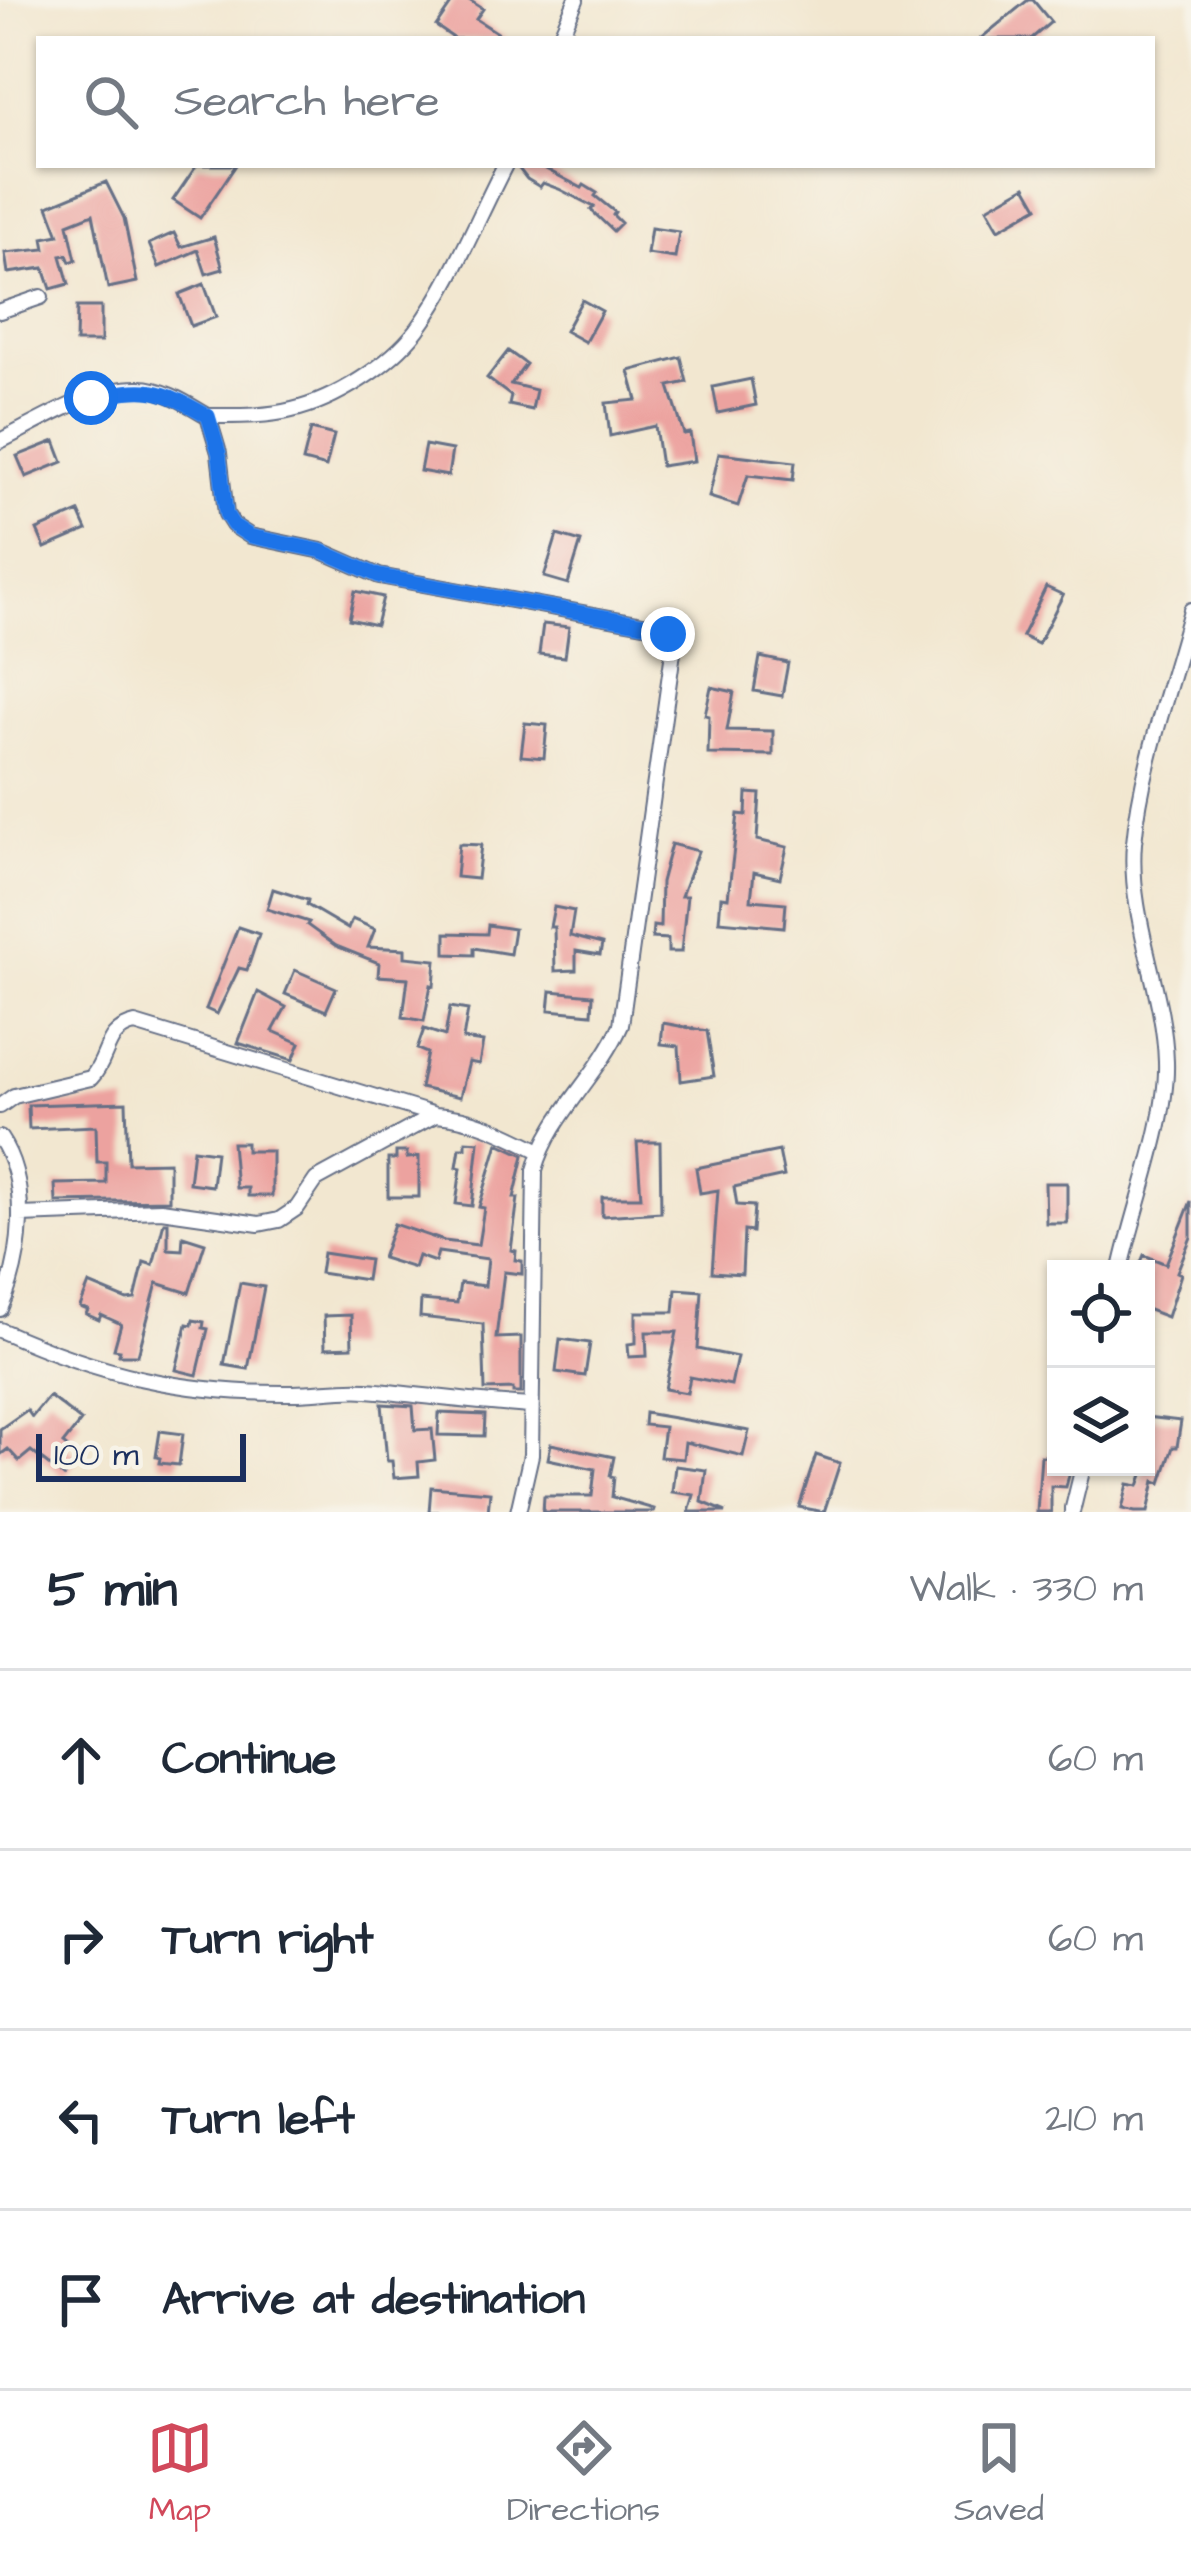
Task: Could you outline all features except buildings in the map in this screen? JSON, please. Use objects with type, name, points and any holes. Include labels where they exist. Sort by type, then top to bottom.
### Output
[{"type":"street","points":[[560,36],[576,0]]},
{"type":"street","points":[[0,441],[91,398],[140,388],[178,399],[208,416],[271,414],[298,409],[331,394],[398,350],[432,306],[503,168]]},
{"type":"street","points":[[0,310],[41,297]]},
{"type":"street","points":[[208,416],[219,453],[226,514],[250,536],[322,551],[379,576],[649,625],[668,634],[673,652],[621,1025],[608,1054],[540,1151],[535,1170],[531,1455],[518,1512]]},
{"type":"street","points":[[1123,1260],[1157,1132],[1167,1067],[1162,1014],[1136,897],[1133,848],[1140,803],[1191,610]]},
{"type":"street","points":[[0,1106],[14,1096],[91,1078],[115,1032],[135,1024],[435,1115],[458,1116],[540,1151]]},
{"type":"street","points":[[20,1215],[161,1210],[259,1224],[279,1220],[290,1215],[316,1180],[435,1115]]},
{"type":"street","points":[[0,1138],[14,1158],[20,1215],[9,1289],[0,1309]]},
{"type":"street","points":[[0,1330],[62,1358],[167,1386],[292,1394],[362,1390],[531,1406]]},
{"type":"street","points":[[1072,1512],[1081,1476]]},
{"type":"route","points":[[91,398],[140,388],[178,399],[208,416],[219,453],[226,514],[250,536],[322,551],[379,576],[649,625],[668,634]]}]
